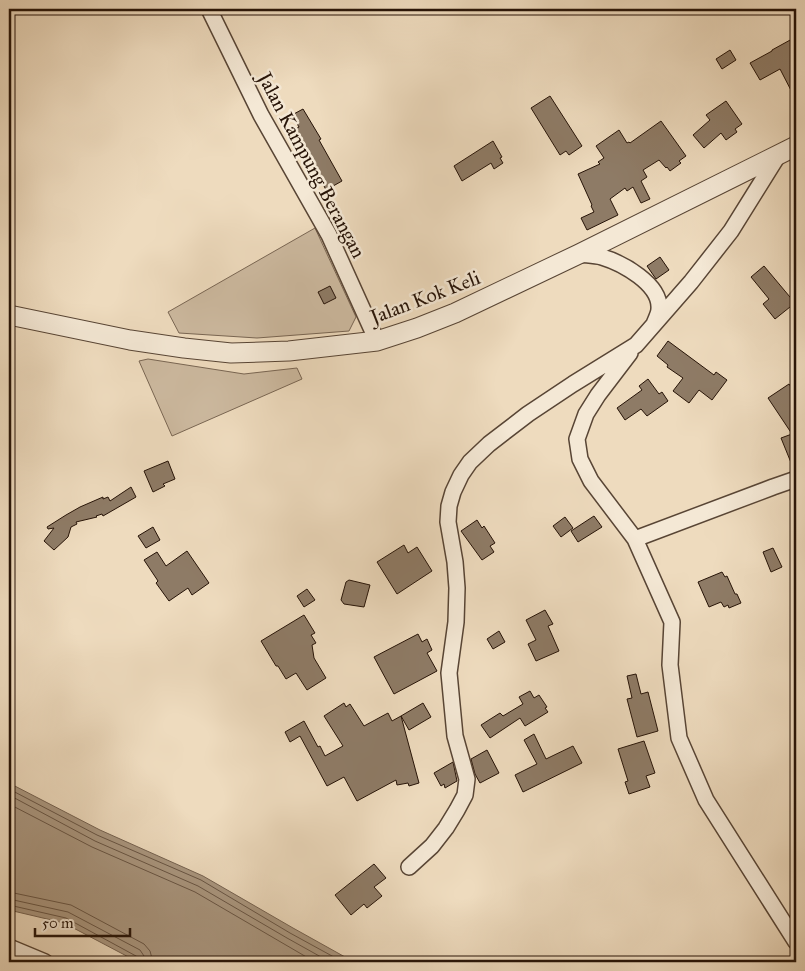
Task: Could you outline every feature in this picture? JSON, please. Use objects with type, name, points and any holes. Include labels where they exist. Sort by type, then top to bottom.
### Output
[{"type":"street","name":"Jalan Kampung Berangan","points":[[210,9],[261,115],[329,235],[377,341]]},
{"type":"street","name":"Jalan Kok Keli","points":[[9,315],[130,340],[231,353],[289,351],[377,341],[417,328],[455,312],[579,254],[796,146]]},
{"type":"street","points":[[779,154],[730,231],[691,282],[636,345],[598,395],[586,414],[577,439],[580,459],[591,480],[635,539],[672,622],[670,665],[679,738],[706,800],[796,942]]},
{"type":"street","points":[[579,254],[600,256],[618,262],[642,278],[656,292],[659,308],[654,325]]},
{"type":"street","points":[[409,867],[432,846],[446,828],[458,810],[465,795],[466,787],[466,779],[455,736],[450,685],[457,588],[455,562],[448,522],[449,506],[453,492],[470,462],[489,444],[528,414],[636,345]]},
{"type":"street","points":[[635,539],[796,479]]},
{"type":"street","points":[[9,947],[42,961]]},
{"type":"shaded area","points":[[315,228],[356,317],[349,331],[257,338],[179,333],[168,312]]},
{"type":"shaded area","points":[[148,359],[244,374],[297,368],[302,379],[172,436],[139,361]]},
{"type":"water","points":[[9,783],[100,830],[203,876],[354,962],[138,962],[64,923],[9,910]]},
{"type":"building","points":[[792,39],[796,47],[796,100],[780,69],[760,80],[750,63]]},
{"type":"building","points":[[730,50],[736,60],[722,69],[716,59]]},
{"type":"building","points":[[550,96],[582,146],[569,155],[566,151],[560,155],[531,108]]},
{"type":"building","points":[[726,101],[742,124],[735,129],[737,132],[726,140],[721,133],[704,148],[693,135],[710,120],[706,115]]},
{"type":"building","points":[[303,109],[321,139],[319,140],[342,181],[326,190],[320,178],[316,181],[288,133],[299,127],[292,115]]},
{"type":"building","points":[[661,121],[686,156],[679,161],[681,163],[670,171],[659,160],[643,170],[647,177],[641,181],[650,199],[641,203],[633,187],[627,191],[625,188],[610,199],[618,215],[587,230],[581,218],[594,212],[578,174],[600,164],[598,162],[604,158],[596,146],[619,130],[627,143],[630,143]]},
{"type":"building","points":[[493,141],[502,157],[500,158],[503,163],[494,169],[491,163],[462,181],[454,166]]},
{"type":"building","points":[[660,257],[669,270],[656,279],[647,266]]},
{"type":"building","points":[[764,266],[795,303],[775,319],[763,304],[769,299],[751,277]]},
{"type":"building","points":[[330,286],[336,298],[324,304],[318,292]]},
{"type":"building","points":[[668,341],[714,375],[716,372],[727,380],[712,400],[699,390],[689,403],[673,391],[683,378],[667,367],[668,365],[657,356]]},
{"type":"building","points":[[648,379],[659,394],[662,392],[668,401],[647,416],[641,409],[625,420],[617,408],[642,390],[639,386]]},
{"type":"building","points":[[789,384],[796,394],[796,470],[794,470],[781,438],[792,434],[768,398]]},
{"type":"building","points":[[168,461],[175,479],[163,484],[165,486],[153,492],[144,471]]},
{"type":"building","points":[[131,487],[136,497],[103,516],[102,514],[76,522],[77,524],[71,527],[68,537],[54,550],[44,541],[54,528],[48,529],[47,527],[66,515],[103,497],[103,499],[108,497],[110,501]]},
{"type":"building","points":[[594,516],[602,527],[578,542],[571,531]]},
{"type":"building","points":[[565,517],[573,528],[561,537],[553,526]]},
{"type":"building","points":[[477,520],[482,528],[484,526],[495,543],[490,546],[494,552],[482,560],[461,531]]},
{"type":"building","points":[[153,527],[160,540],[146,548],[138,536]]},
{"type":"building","points":[[404,545],[408,553],[417,547],[432,571],[397,594],[377,562]]},
{"type":"building","points":[[773,548],[782,567],[771,572],[763,552]]},
{"type":"building","points":[[187,551],[209,583],[192,595],[188,588],[169,601],[156,583],[158,581],[144,560],[157,552],[166,566]]},
{"type":"building","points":[[722,572],[725,577],[727,576],[741,603],[729,608],[728,605],[724,607],[721,602],[709,607],[698,582]]},
{"type":"building","points":[[349,580],[370,585],[364,607],[344,604],[341,600],[346,582]]},
{"type":"building","points":[[307,589],[315,600],[304,607],[297,596]]},
{"type":"building","points":[[545,610],[553,624],[548,626],[559,651],[536,661],[528,644],[536,640],[526,620]]},
{"type":"building","points":[[304,615],[315,633],[311,635],[316,643],[312,645],[314,658],[326,678],[307,690],[296,673],[286,679],[261,641]]},
{"type":"building","points":[[499,631],[505,642],[493,649],[487,639]]},
{"type":"building","points":[[418,634],[422,642],[427,639],[432,650],[427,653],[437,671],[394,694],[374,657]]},
{"type":"building","points":[[636,674],[641,694],[648,692],[658,731],[637,737],[627,699],[632,698],[627,676]]},
{"type":"building","points":[[530,691],[534,698],[539,695],[548,712],[525,726],[520,718],[490,738],[481,725],[500,713],[503,716],[523,704],[519,697]]},
{"type":"building","points":[[344,703],[346,707],[350,704],[364,726],[388,713],[392,721],[401,716],[419,783],[409,786],[408,783],[397,785],[396,780],[357,801],[344,777],[327,786],[300,736],[290,742],[285,732],[304,721],[325,756],[343,746],[324,716]]},
{"type":"building","points":[[423,703],[431,717],[409,730],[401,716]]},
{"type":"building","points":[[534,734],[546,759],[573,746],[582,763],[523,792],[515,775],[537,764],[524,740]]},
{"type":"building","points":[[644,741],[655,773],[646,776],[650,787],[629,794],[625,782],[628,781],[618,749]]},
{"type":"building","points":[[487,750],[499,773],[480,783],[475,774],[471,759]]},
{"type":"building","points":[[453,762],[457,781],[445,788],[444,784],[441,786],[434,773]]},
{"type":"building","points":[[374,864],[386,878],[374,887],[382,896],[367,908],[364,904],[351,915],[335,895]]}]
